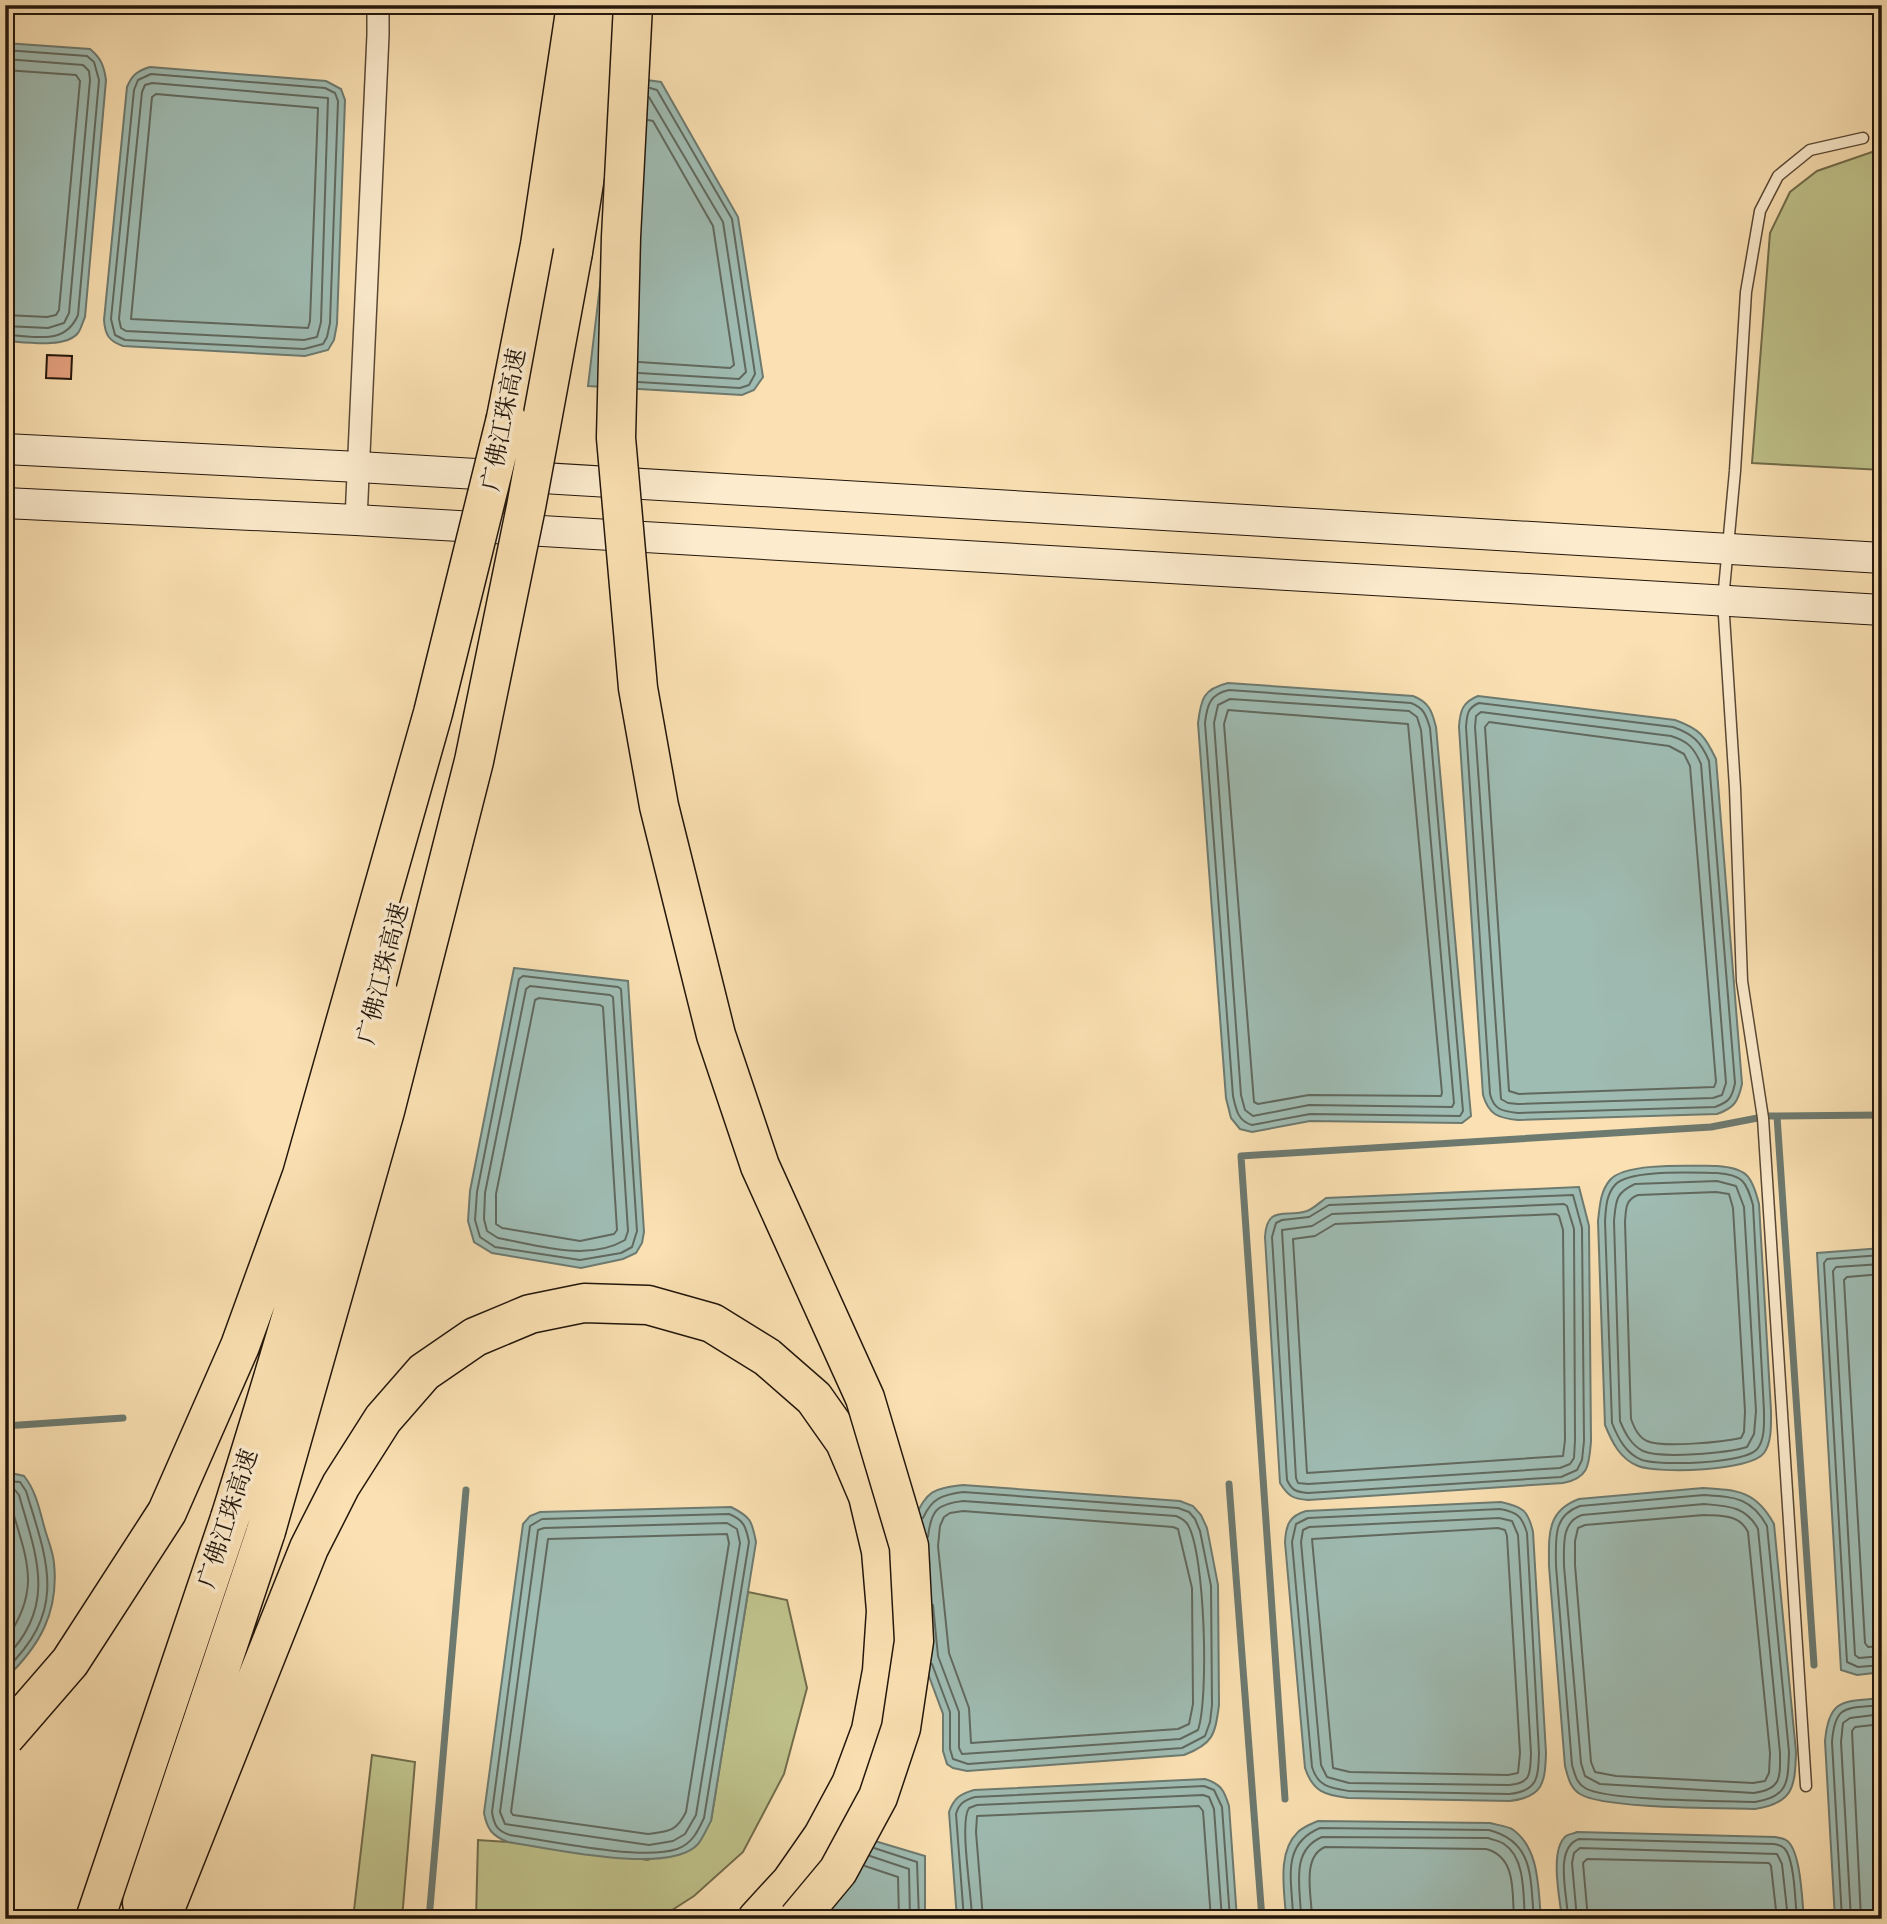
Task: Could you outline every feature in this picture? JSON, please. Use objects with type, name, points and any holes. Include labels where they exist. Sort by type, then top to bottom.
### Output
[{"type":"highway","name":"广佛江珠高速","points":[[94,1919],[230,1518],[292,1318],[352,1105],[431,783],[506,418],[540,245],[576,5]]},
{"type":"highway","name":"广佛江珠高速","points":[[137,1919],[266,1531],[385,1111],[474,761],[526,507],[566,292],[612,5]]},
{"type":"highway","points":[[633,5],[621,237],[616,438],[638,688],[659,806],[716,1035],[760,1166],[865,1398],[909,1546],[914,1641],[901,1728],[878,1797],[865,1822],[838,1871],[798,1919]]},
{"type":"highway","points":[[5,1737],[70,1662],[167,1512],[240,1346],[302,1175],[433,713],[506,418]]},
{"type":"highway","points":[[162,1919],[309,1548],[341,1485],[383,1419],[424,1372],[475,1337],[530,1314],[584,1303],[648,1305],[712,1323],[767,1357],[814,1398],[845,1443],[868,1496],[879,1540],[886,1611],[882,1671],[871,1730],[851,1784],[823,1836],[791,1882],[757,1919]]},
{"type":"main road","points":[[5,449],[359,467],[1882,558]]},
{"type":"main road","points":[[5,503],[356,520],[1882,610]]},
{"type":"street","points":[[356,520],[378,35],[377,5]]},
{"type":"lane","points":[[1806,1786],[1770,1262],[1763,1118],[1742,981],[1735,788],[1723,600],[1735,471],[1746,292],[1760,211],[1778,176],[1810,150],[1863,138]]},
{"type":"green space","points":[[1872,152],[1882,152],[1882,470],[1752,463],[1770,233],[1790,192],[1817,171]]},
{"type":"green space","points":[[748,1592],[787,1600],[807,1688],[784,1774],[743,1852],[694,1896],[658,1919],[476,1919],[478,1840],[648,1860],[711,1821]]},
{"type":"green space","points":[[372,1755],[415,1762],[402,1919],[353,1919]]},
{"type":"water","points":[[5,43],[90,49],[103,66],[106,80],[85,317],[78,333],[72,338],[54,343],[5,341]]},
{"type":"water","points":[[150,67],[326,81],[341,89],[345,100],[337,324],[334,340],[328,350],[305,356],[123,346],[109,337],[104,320],[127,87],[136,74]]},
{"type":"water","points":[[625,77],[661,82],[738,217],[763,377],[754,390],[742,395],[588,386]]},
{"type":"water","points":[[1228,683],[1413,696],[1423,701],[1431,712],[1436,727],[1471,1116],[1462,1123],[1310,1121],[1252,1132],[1240,1129],[1231,1118],[1226,1098],[1198,723],[1200,707],[1208,692]]},
{"type":"water","points":[[1478,696],[1675,720],[1696,730],[1708,744],[1716,759],[1742,1084],[1737,1100],[1728,1109],[1717,1114],[1518,1120],[1495,1114],[1488,1107],[1483,1095],[1459,727],[1463,707]]},
{"type":"water","points":[[514,968],[628,981],[644,1232],[636,1253],[623,1259],[581,1268],[492,1253],[474,1242],[468,1221],[470,1191]]},
{"type":"water","points":[[1660,1166],[1717,1166],[1735,1169],[1747,1175],[1759,1204],[1771,1411],[1768,1444],[1764,1453],[1742,1464],[1684,1470],[1638,1466],[1621,1454],[1605,1425],[1598,1221],[1601,1199],[1610,1180],[1630,1170]]},
{"type":"water","points":[[1579,1187],[1589,1226],[1591,1441],[1588,1464],[1583,1474],[1563,1483],[1308,1500],[1288,1494],[1280,1483],[1265,1237],[1269,1220],[1279,1214],[1307,1211],[1326,1198]]},
{"type":"water","points":[[1882,1248],[1882,1672],[1857,1675],[1841,1670],[1817,1253]]},
{"type":"water","points":[[5,1474],[24,1476],[39,1506],[54,1563],[55,1581],[50,1613],[37,1641],[5,1679]]},
{"type":"water","points":[[963,1485],[1180,1501],[1193,1506],[1207,1528],[1218,1585],[1219,1705],[1214,1731],[1207,1742],[1184,1755],[967,1771],[947,1764],[943,1751],[943,1714],[923,1660],[914,1519],[923,1502],[932,1493]]},
{"type":"water","points":[[1703,1488],[1745,1494],[1760,1505],[1774,1524],[1796,1752],[1793,1784],[1784,1798],[1777,1803],[1755,1809],[1637,1805],[1593,1799],[1577,1792],[1568,1778],[1565,1766],[1549,1566],[1552,1526],[1560,1510],[1579,1499]]},
{"type":"water","points":[[1501,1502],[1523,1511],[1533,1532],[1546,1753],[1545,1773],[1540,1787],[1529,1796],[1510,1801],[1348,1798],[1321,1791],[1312,1782],[1305,1768],[1285,1542],[1290,1522],[1306,1511]]},
{"type":"water","points":[[731,1507],[750,1520],[756,1542],[711,1821],[700,1842],[683,1853],[662,1858],[636,1859],[551,1849],[508,1842],[498,1837],[489,1828],[484,1813],[523,1524],[530,1516],[540,1512]]},
{"type":"water","points":[[1882,1698],[1882,1919],[1835,1919],[1825,1741],[1827,1727],[1830,1716],[1841,1705]]},
{"type":"water","points":[[1205,1779],[1221,1788],[1229,1806],[1237,1919],[957,1919],[949,1812],[961,1795],[974,1790]]},
{"type":"water","points":[[1318,1821],[1490,1823],[1512,1829],[1521,1837],[1533,1858],[1541,1919],[1286,1919],[1283,1873],[1287,1851],[1298,1832]]},
{"type":"water","points":[[1577,1832],[1784,1839],[1791,1845],[1798,1864],[1804,1919],[1562,1919],[1557,1875],[1558,1852],[1566,1836]]},
{"type":"water","points":[[848,1833],[925,1856],[925,1919],[773,1919]]},
{"type":"building","points":[[47,355],[72,356],[71,379],[46,378]]},
{"type":"waterway","points":[[1285,1799],[1241,1156],[1711,1127],[1768,1116],[1882,1115]]},
{"type":"waterway","points":[[1777,1116],[1814,1665]]},
{"type":"waterway","points":[[5,1426],[123,1418]]},
{"type":"waterway","points":[[1229,1484],[1262,1919]]},
{"type":"waterway","points":[[429,1919],[466,1490]]}]
